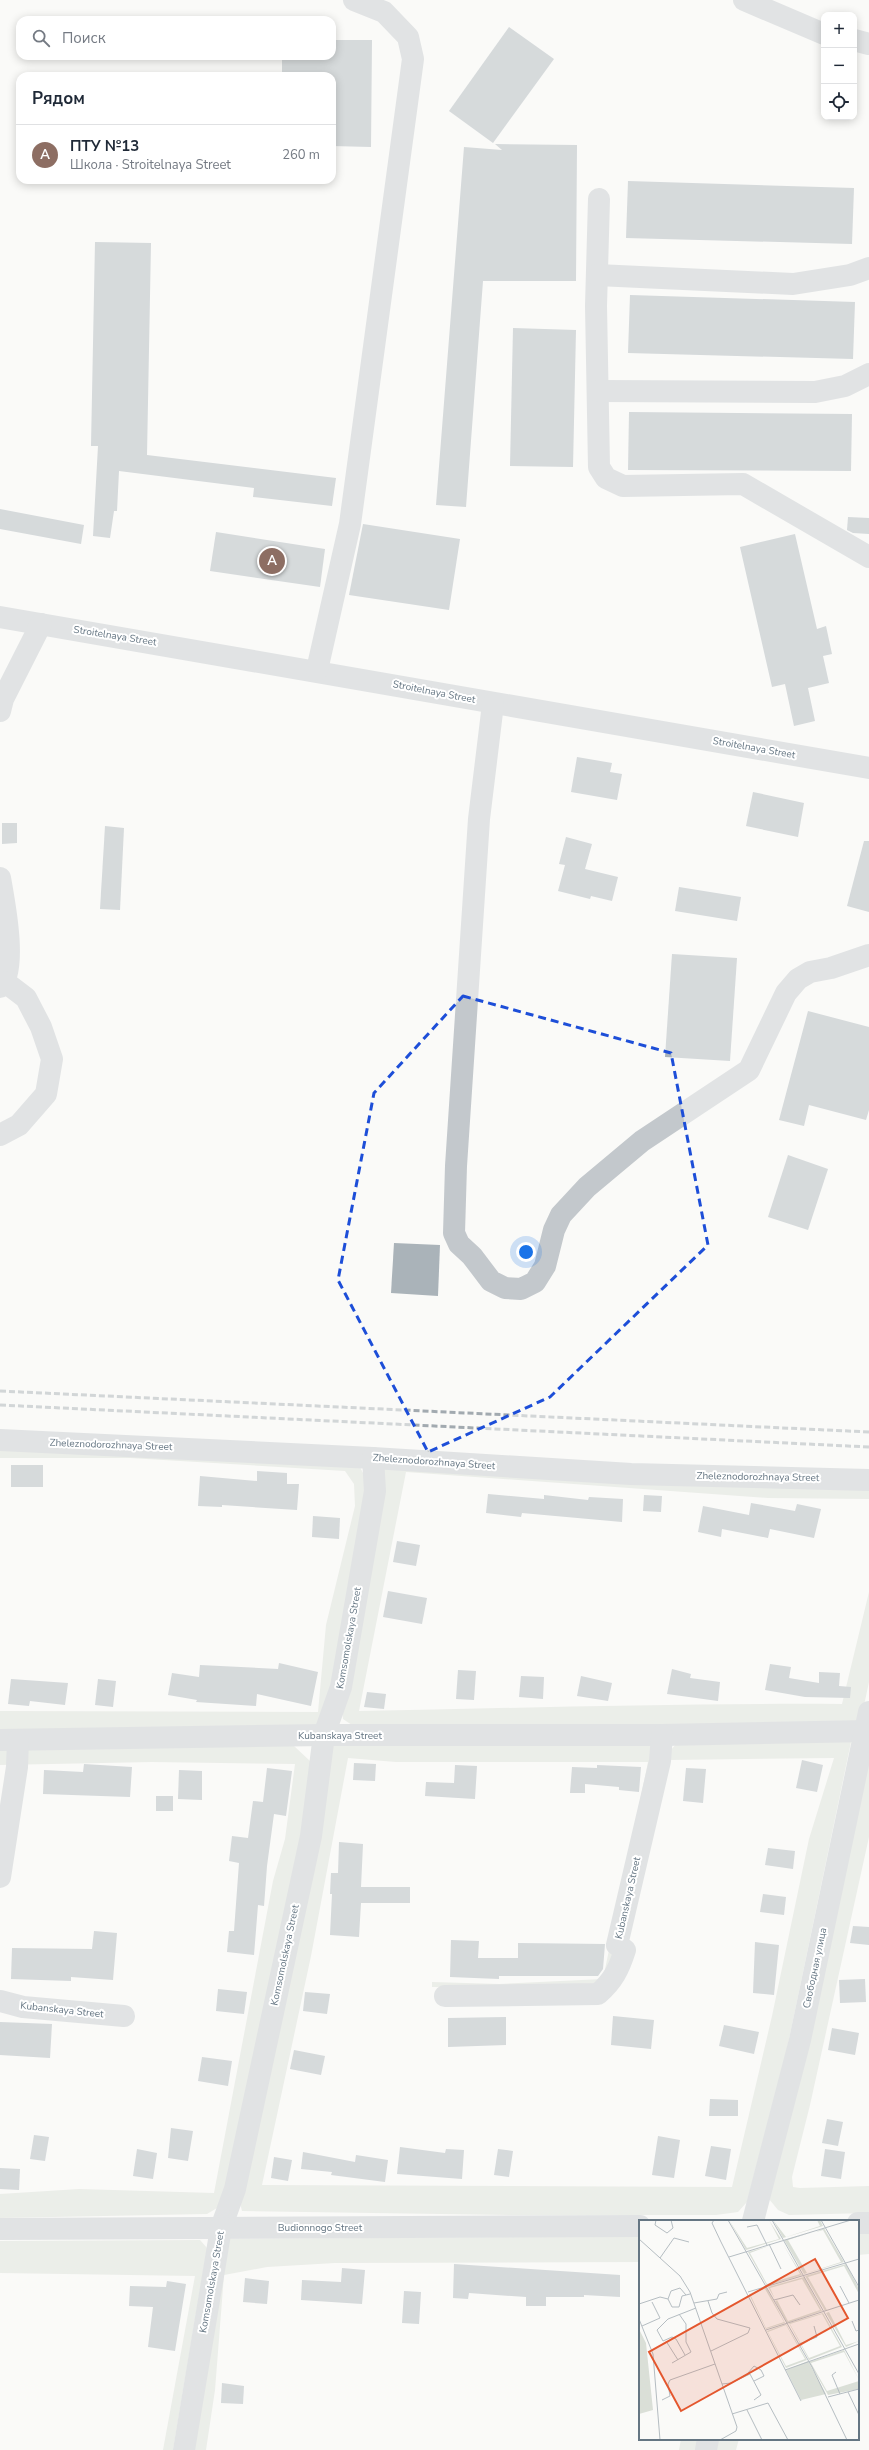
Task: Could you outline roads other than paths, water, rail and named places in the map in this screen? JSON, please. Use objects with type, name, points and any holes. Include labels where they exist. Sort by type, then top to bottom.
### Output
[{"type":"street","points":[[318,670],[350,524],[413,59],[408,37],[384,12],[354,0]]},
{"type":"street","points":[[744,0],[821,33]]},
{"type":"street","points":[[857,41],[869,44]]},
{"type":"street","points":[[599,199],[597,275],[599,467],[606,478],[623,486],[743,484],[869,557]]},
{"type":"street","points":[[597,275],[793,284],[850,275],[869,268]]},
{"type":"street","points":[[598,391],[815,392],[845,386],[869,374]]},
{"type":"street","name":"Stroitelnaya Street","points":[[0,617],[318,670],[493,704],[869,768]]},
{"type":"street","points":[[0,711],[3,699],[41,624]]},
{"type":"street","points":[[493,704],[479,819],[458,1120],[454,1233],[459,1244],[472,1256],[491,1281],[504,1288],[521,1289],[535,1282],[546,1266],[554,1230],[561,1215],[587,1187],[642,1141],[749,1070],[786,993],[798,979],[810,972],[831,968],[869,955]]},
{"type":"street","points":[[0,878],[10,958],[2,984],[26,998],[41,1027],[52,1059],[46,1094],[19,1125],[0,1135]]},
{"type":"street","name":"Zheleznodorozhnaya Street","points":[[0,1440],[373,1458],[631,1474],[869,1480]]},
{"type":"street","name":"Komsomolskaya Street","points":[[184,2450],[221,2228],[235,2190],[309,1844],[324,1735],[341,1687],[375,1491],[373,1458]]},
{"type":"street","name":"Kubanskaya Street","points":[[0,1877],[17,1767],[9,1740],[324,1735],[662,1735],[868,1725]]},
{"type":"street","name":"Свободная улица","points":[[753,2220],[800,2040],[868,1725]]},
{"type":"street","name":"Kubanskaya Street","points":[[445,1996],[598,1994],[610,1983],[617,1973],[625,1950],[617,1944],[660,1761],[662,1735]]},
{"type":"street","name":"Kubanskaya Street","points":[[0,2001],[23,2007],[124,2016]]},
{"type":"street","name":"Budionnogo Street","points":[[0,2229],[639,2226]]},
{"type":"street","points":[[706,2450],[708,2440]]},
{"type":"railway","points":[[0,1391],[869,1432]]},
{"type":"railway","points":[[0,1405],[869,1447]]},
{"type":"place","name":"ПТУ №13","points":[[272,561]]}]
